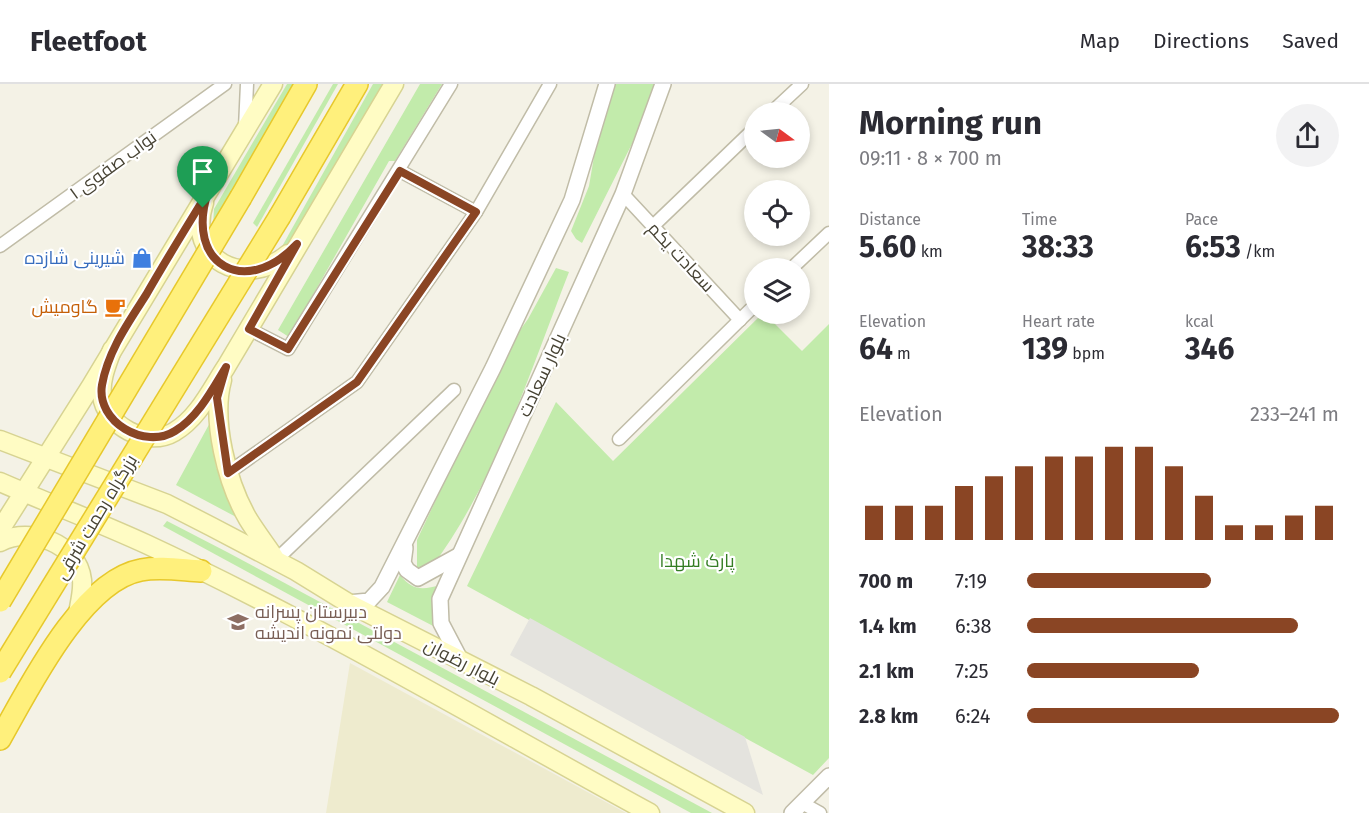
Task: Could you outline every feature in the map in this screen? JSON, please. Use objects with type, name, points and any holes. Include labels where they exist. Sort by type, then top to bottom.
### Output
[{"type":"highway","points":[[0,601],[306,84]]},
{"type":"highway","name":"بزرگراه رحمت شرقی","points":[[1,671],[357,84]]},
{"type":"highway","points":[[0,739],[45,662],[78,613],[104,589],[122,577],[141,570],[201,571]]},
{"type":"main road","points":[[0,530],[91,386],[273,84]]},
{"type":"main road","points":[[112,350],[102,387],[104,405],[112,418],[122,428],[149,437],[167,436],[183,425],[205,400],[226,367],[394,84]]},
{"type":"main road","points":[[208,192],[201,220],[203,237],[211,253],[227,267],[239,271],[262,269],[279,261],[297,244]]},
{"type":"main road","points":[[226,367],[217,398],[228,473],[247,518],[276,560],[296,571]]},
{"type":"main road","name":"بلوار رضوان","points":[[0,440],[166,504],[296,571],[348,603],[462,663],[531,696],[745,813]]},
{"type":"main road","points":[[0,482],[145,543],[201,571],[352,650],[650,813]]},
{"type":"main road","points":[[0,542],[19,534],[40,536],[73,557],[82,580],[78,613]]},
{"type":"street","name":"نواب صفوی ۱","points":[[0,246],[225,84]]},
{"type":"street","points":[[245,131],[247,84]]},
{"type":"street","points":[[249,329],[288,349],[400,171],[451,84]]},
{"type":"street","points":[[228,473],[357,382],[476,212],[550,84]]},
{"type":"street","points":[[348,603],[369,601],[382,587],[406,539],[572,200],[606,84]]},
{"type":"street","name":"بلوار سعادت","points":[[462,663],[441,623],[440,599],[623,194],[663,84]]},
{"type":"street","points":[[783,102],[802,84]]},
{"type":"street","points":[[653,226],[744,139]]},
{"type":"street","points":[[400,171],[476,212]]},
{"type":"street","name":"سعادت یکم","points":[[623,194],[740,320]]},
{"type":"street","points":[[802,258],[829,232]]},
{"type":"street","points":[[619,439],[744,316]]},
{"type":"street","points":[[276,560],[454,390]]},
{"type":"street","points":[[406,539],[402,563],[418,578],[458,556]]},
{"type":"street","points":[[797,808],[829,776]]},
{"type":"street","points":[[797,808],[820,813]]},
{"type":"shaded area","points":[[530,618],[745,737],[763,795],[510,655]]},
{"type":"shaded area","points":[[350,663],[626,813],[326,813]]},
{"type":"green space","points":[[287,84],[294,84],[213,225],[214,209]]},
{"type":"green space","points":[[333,84],[338,84],[257,227],[253,223]]},
{"type":"green space","points":[[373,84],[383,84],[289,246],[280,250]]},
{"type":"green space","points":[[420,84],[442,84],[395,161],[389,161],[289,337],[278,330]]},
{"type":"green space","points":[[613,84],[657,84],[648,112],[582,243],[571,231],[589,186],[596,145]]},
{"type":"green space","points":[[556,268],[569,272],[510,425],[493,462],[454,534],[431,568],[417,569],[417,540],[508,347],[528,319]]},
{"type":"green space","name":"پارک شهدا","points":[[752,324],[775,324],[802,351],[829,324],[829,758],[813,775],[467,586],[556,402],[613,461]]},
{"type":"green space","points":[[212,419],[216,467],[238,518],[176,485]]},
{"type":"green space","points":[[167,521],[712,813],[691,813],[163,526]]},
{"type":"green space","points":[[400,575],[409,584],[418,588],[441,585],[437,628],[387,602]]},
{"type":"place","name":"شیرینی شازده","points":[[142,258]]},
{"type":"place","name":"گاومیش","points":[[115,307]]},
{"type":"place","name":"دبیرستان پسرانه دولتی نمونه اندیشه","points":[[238,622]]},
{"type":"route","points":[[400,171],[476,212],[357,382],[228,473],[217,398],[226,367],[194,415],[167,436],[149,437],[122,428],[106,410],[102,400],[104,377],[112,350],[208,192],[203,208],[201,229],[206,245],[211,253],[227,267],[239,271],[258,271],[279,261],[297,244],[249,329],[288,349],[400,171]]}]
